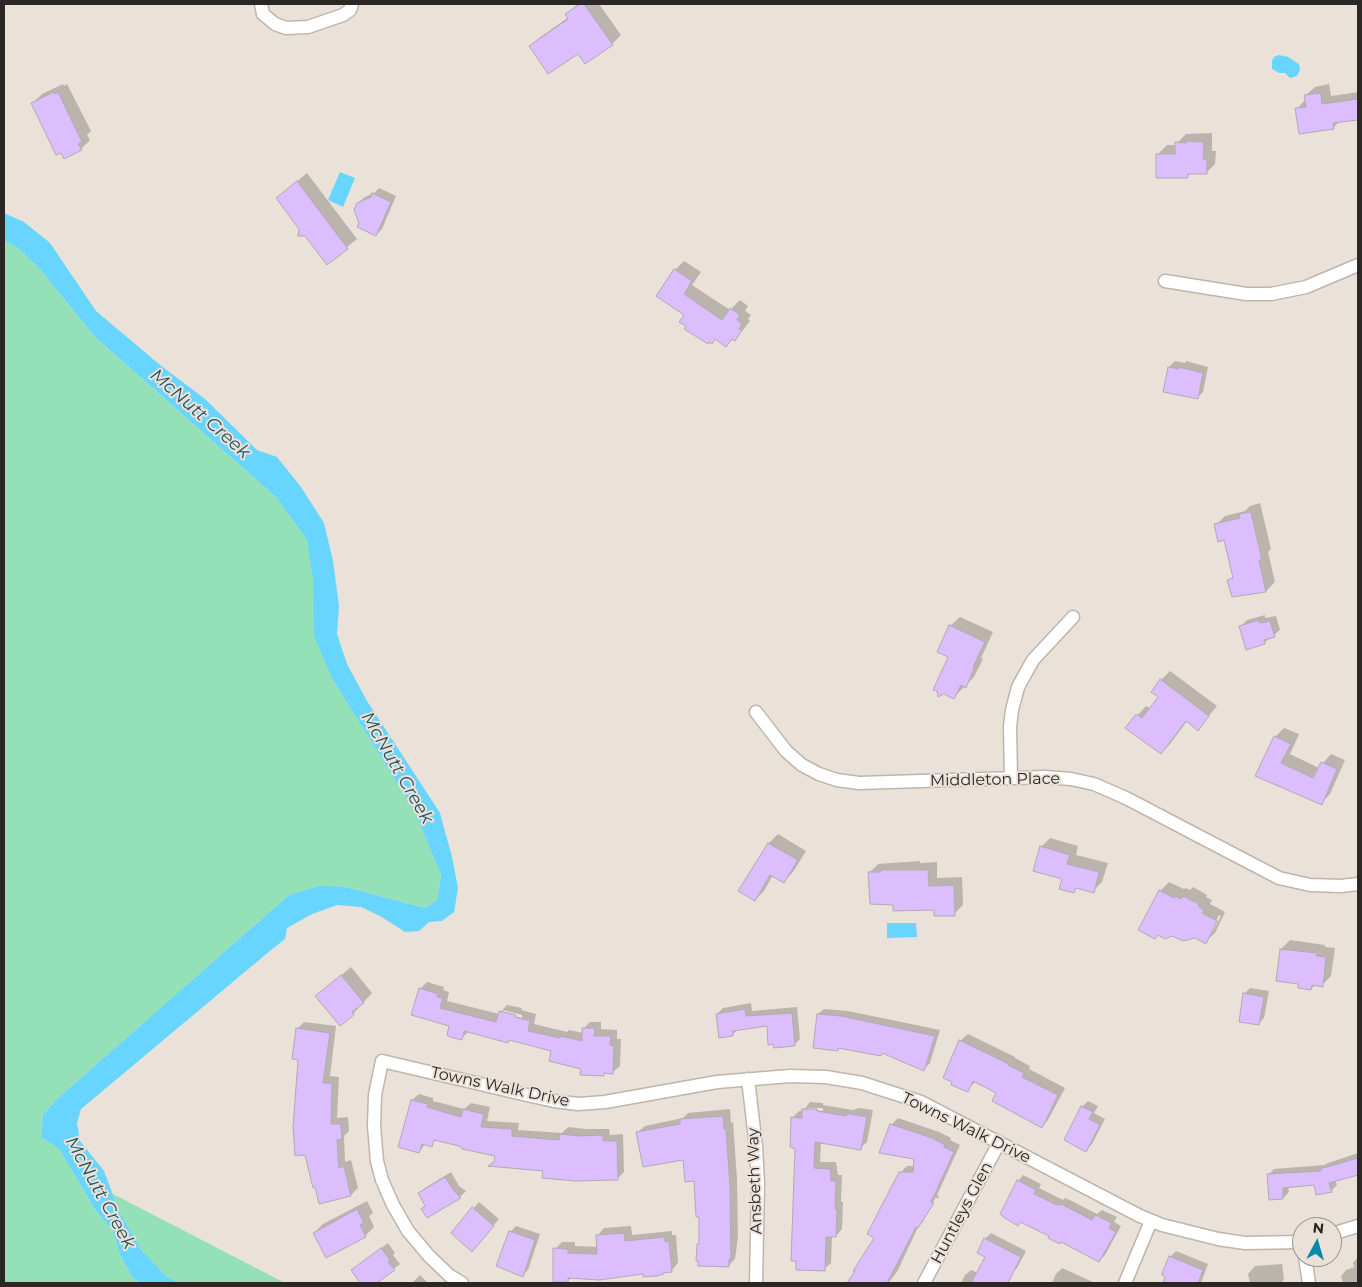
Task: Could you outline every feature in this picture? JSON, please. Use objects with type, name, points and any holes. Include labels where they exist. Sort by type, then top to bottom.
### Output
[{"type":"street","points":[[261,4],[263,14],[275,24],[286,28],[308,27],[343,15],[350,10],[352,4]]},
{"type":"street","points":[[1165,281],[1246,294],[1270,294],[1306,287],[1358,265]]},
{"type":"street","points":[[1011,778],[1010,727],[1018,688],[1033,660],[1073,617]]},
{"type":"street","name":"Middleton Place","points":[[756,712],[786,751],[802,765],[819,774],[837,780],[859,783],[1045,777],[1071,779],[1094,784],[1126,798],[1279,878],[1310,885],[1341,886],[1358,884]]},
{"type":"street","name":"Towns Walk Drive","points":[[462,1283],[450,1276],[408,1231],[393,1205],[382,1180],[377,1161],[374,1126],[375,1094],[382,1061],[527,1096],[578,1104],[606,1102],[717,1082],[748,1079],[790,1076],[826,1077],[862,1083],[921,1102],[1151,1221],[1187,1232],[1245,1243],[1292,1242]]},
{"type":"street","name":"Ansbeth Way","points":[[748,1079],[758,1183],[756,1283]]},
{"type":"street","name":"Huntleys Glen","points":[[924,1283],[999,1143]]},
{"type":"street","points":[[1125,1283],[1151,1221]]},
{"type":"street","points":[[1342,1231],[1358,1226]]},
{"type":"street","points":[[1307,1267],[1309,1283]]},
{"type":"green space","points":[[4,240],[19,249],[39,268],[94,336],[276,497],[307,540],[333,680],[415,812],[441,875],[437,900],[425,908],[345,887],[289,895],[57,1099],[43,1115],[41,1137],[59,1149],[96,1211],[113,1231],[120,1255],[133,1278],[141,1283],[4,1283]]},
{"type":"green space","points":[[113,1194],[285,1283],[180,1283],[166,1276],[142,1252],[119,1211]]},
{"type":"water","points":[[1279,55],[1288,57],[1299,64],[1300,70],[1297,76],[1290,78],[1285,73],[1279,73],[1272,69],[1274,57]]},
{"type":"water","points":[[340,172],[355,178],[343,207],[328,200]]},
{"type":"water","name":"McNutt Creek","points":[[4,213],[24,222],[50,243],[96,311],[160,365],[205,399],[257,450],[277,457],[301,487],[324,523],[333,561],[339,606],[337,634],[347,664],[367,701],[440,813],[458,888],[454,912],[442,921],[429,922],[419,931],[405,932],[380,916],[361,907],[337,905],[312,914],[287,928],[285,939],[81,1109],[77,1123],[80,1141],[104,1171],[119,1211],[142,1251],[166,1276],[180,1283],[141,1283],[133,1278],[120,1255],[113,1231],[96,1211],[59,1149],[41,1137],[43,1115],[57,1099],[289,895],[319,886],[345,887],[425,908],[437,900],[441,875],[415,812],[333,680],[314,636],[313,579],[307,540],[276,497],[94,336],[39,268],[19,249],[4,240]]},
{"type":"water","points":[[887,923],[916,923],[917,937],[887,938]]},
{"type":"building","points":[[580,4],[584,4],[613,45],[585,64],[578,54],[548,74],[529,46],[568,19],[565,14]]},
{"type":"building","points":[[54,92],[55,94],[58,92],[82,142],[78,144],[82,150],[64,159],[61,153],[56,155],[31,103]]},
{"type":"building","points":[[1321,93],[1322,104],[1358,99],[1358,120],[1333,123],[1334,129],[1299,134],[1295,108],[1306,107],[1304,95]]},
{"type":"building","points":[[1185,141],[1204,142],[1203,159],[1207,159],[1207,174],[1188,174],[1188,178],[1156,178],[1156,154],[1175,154],[1175,142],[1186,143]]},
{"type":"building","points":[[297,181],[348,249],[327,265],[305,236],[298,236],[299,229],[276,198]]},
{"type":"building","points":[[372,193],[391,202],[376,236],[357,227],[359,223],[354,210],[357,203],[371,197]]},
{"type":"building","points":[[674,269],[692,281],[684,294],[722,320],[730,308],[740,315],[737,320],[742,324],[739,329],[742,330],[735,341],[732,339],[726,347],[715,339],[712,344],[709,342],[708,344],[684,329],[686,326],[679,322],[684,315],[656,296]]},
{"type":"building","points":[[1168,367],[1179,369],[1179,367],[1203,373],[1198,399],[1163,392]]},
{"type":"building","points":[[1251,512],[1262,560],[1259,560],[1266,592],[1232,597],[1227,580],[1233,578],[1224,540],[1218,542],[1214,524],[1240,518],[1239,514]]},
{"type":"building","points":[[1259,620],[1260,623],[1270,621],[1275,637],[1264,640],[1265,644],[1246,650],[1239,626]]},
{"type":"building","points":[[949,625],[985,642],[973,667],[966,688],[961,685],[954,699],[944,694],[938,697],[937,691],[933,690],[948,657],[937,652]]},
{"type":"building","points":[[1160,679],[1209,716],[1198,731],[1186,721],[1161,754],[1125,728],[1136,714],[1142,718],[1158,697],[1151,692]]},
{"type":"building","points":[[1274,736],[1291,744],[1281,763],[1313,778],[1321,762],[1337,769],[1322,805],[1255,776]]},
{"type":"building","points":[[768,843],[798,860],[784,883],[770,875],[755,901],[738,891]]},
{"type":"building","points":[[1040,846],[1070,855],[1067,864],[1099,872],[1094,893],[1076,888],[1074,893],[1059,889],[1062,879],[1033,871]]},
{"type":"building","points":[[881,870],[928,870],[929,886],[954,885],[955,916],[934,916],[934,910],[893,911],[893,905],[870,904],[868,872],[881,872]]},
{"type":"building","points":[[1159,890],[1174,898],[1175,896],[1181,899],[1183,896],[1199,904],[1198,906],[1204,910],[1202,913],[1217,921],[1206,944],[1195,938],[1183,941],[1172,936],[1165,939],[1158,935],[1155,939],[1138,930]]},
{"type":"building","points":[[1280,949],[1317,953],[1316,956],[1326,957],[1323,987],[1312,985],[1311,990],[1298,988],[1298,984],[1276,981]]},
{"type":"building","points":[[341,975],[364,1003],[352,1012],[354,1015],[340,1026],[315,996]]},
{"type":"building","points":[[419,988],[438,994],[437,997],[443,998],[440,1008],[496,1022],[499,1011],[516,1015],[515,1017],[530,1021],[528,1031],[582,1041],[582,1028],[595,1028],[594,1036],[611,1036],[610,1045],[614,1046],[613,1074],[604,1073],[604,1076],[580,1075],[581,1069],[549,1061],[551,1051],[509,1040],[508,1043],[464,1031],[462,1040],[450,1037],[447,1035],[449,1026],[411,1015]]},
{"type":"building","points":[[1243,993],[1264,997],[1259,1025],[1239,1022]]},
{"type":"building","points":[[745,1009],[746,1016],[792,1013],[795,1046],[774,1048],[773,1044],[768,1045],[767,1026],[733,1031],[733,1036],[719,1038],[716,1014]]},
{"type":"building","points":[[817,1014],[841,1016],[935,1036],[924,1071],[882,1053],[881,1056],[838,1048],[838,1051],[813,1048]]},
{"type":"building","points":[[296,1028],[330,1033],[323,1083],[332,1083],[331,1124],[341,1124],[342,1139],[337,1140],[339,1168],[344,1166],[351,1196],[319,1204],[305,1155],[295,1156],[293,1127],[298,1060],[292,1059]]},
{"type":"building","points":[[959,1040],[1009,1064],[1024,1073],[1022,1077],[1058,1095],[1042,1128],[992,1101],[996,1093],[973,1081],[968,1092],[951,1085],[952,1082],[943,1078]]},
{"type":"building","points":[[411,1100],[428,1104],[427,1107],[461,1117],[463,1109],[484,1114],[481,1127],[512,1129],[512,1136],[559,1140],[560,1134],[579,1136],[603,1135],[603,1141],[617,1141],[618,1180],[575,1181],[542,1178],[543,1171],[488,1166],[494,1162],[495,1156],[462,1149],[459,1146],[434,1140],[432,1147],[422,1144],[419,1153],[398,1147]]},
{"type":"building","points":[[1081,1106],[1093,1112],[1089,1119],[1100,1125],[1086,1152],[1064,1140]]},
{"type":"building","points":[[802,1109],[817,1109],[817,1111],[846,1116],[851,1114],[867,1117],[861,1150],[815,1142],[814,1168],[830,1169],[831,1181],[836,1181],[836,1237],[826,1237],[825,1271],[796,1270],[796,1261],[791,1261],[795,1149],[790,1147],[791,1117],[802,1118]]},
{"type":"building","points":[[723,1116],[724,1129],[726,1129],[730,1186],[731,1259],[729,1259],[729,1267],[698,1266],[698,1261],[696,1261],[697,1244],[699,1244],[699,1217],[696,1217],[694,1181],[685,1182],[683,1160],[643,1167],[636,1132],[680,1124],[680,1119]]},
{"type":"building","points":[[890,1124],[932,1138],[954,1152],[931,1202],[934,1203],[918,1228],[916,1227],[887,1283],[847,1283],[874,1238],[867,1234],[899,1172],[913,1172],[914,1159],[879,1153]]},
{"type":"building","points":[[1358,1158],[1358,1175],[1329,1183],[1332,1192],[1316,1195],[1314,1185],[1283,1188],[1283,1199],[1269,1200],[1267,1174],[1321,1171],[1320,1169]]},
{"type":"building","points":[[445,1177],[461,1198],[427,1218],[421,1209],[425,1206],[418,1193]]},
{"type":"building","points":[[1017,1180],[1036,1190],[1034,1194],[1057,1205],[1063,1205],[1092,1220],[1095,1215],[1112,1223],[1109,1228],[1116,1232],[1099,1262],[1061,1242],[1060,1244],[1048,1238],[1049,1236],[1020,1222],[1018,1226],[1000,1214]]},
{"type":"building","points":[[472,1207],[494,1226],[472,1252],[451,1233]]},
{"type":"building","points":[[357,1209],[364,1223],[360,1225],[366,1237],[326,1258],[313,1233]]},
{"type":"building","points":[[509,1231],[535,1240],[523,1277],[496,1266]]},
{"type":"building","points":[[624,1233],[625,1241],[665,1237],[665,1242],[669,1241],[672,1272],[657,1276],[643,1277],[643,1274],[599,1280],[568,1278],[568,1282],[553,1282],[553,1248],[568,1249],[568,1253],[597,1254],[596,1235]]},
{"type":"building","points":[[984,1238],[1021,1257],[1008,1283],[971,1283],[985,1257],[977,1253]]},
{"type":"building","points":[[381,1248],[390,1260],[388,1262],[395,1270],[377,1283],[360,1283],[351,1270]]},
{"type":"building","points":[[1169,1256],[1203,1270],[1198,1283],[1163,1283],[1165,1277],[1162,1275]]}]
